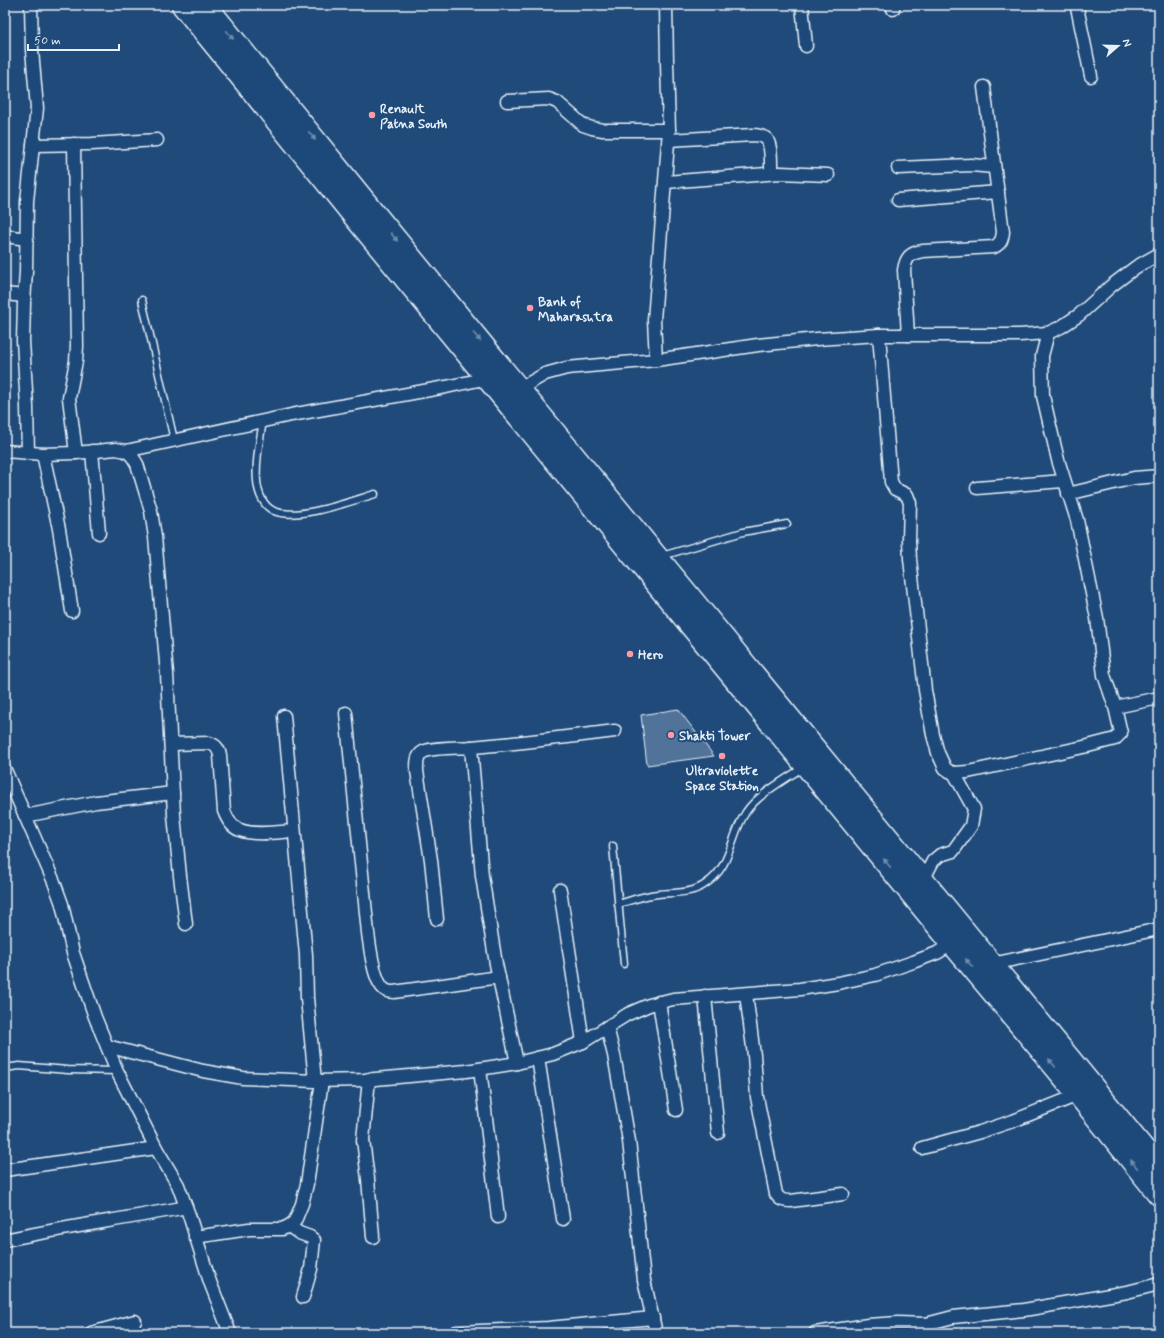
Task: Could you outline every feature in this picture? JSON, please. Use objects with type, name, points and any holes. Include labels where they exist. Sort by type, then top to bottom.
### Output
[{"type":"highway","points":[[183,5],[266,93],[650,561],[923,880],[960,939],[992,964],[1087,1092],[1159,1194]]},
{"type":"highway","points":[[205,5],[266,93],[488,378],[512,393]]},
{"type":"highway","points":[[650,561],[807,765],[960,939],[1087,1092],[1159,1168]]},
{"type":"street","points":[[28,453],[23,341],[26,201],[37,108],[32,50],[31,5]]},
{"type":"street","points":[[656,360],[654,320],[669,135],[666,5]]},
{"type":"street","points":[[802,5],[806,46]]},
{"type":"street","points":[[1076,5],[1091,76]]},
{"type":"street","points":[[908,335],[904,270],[905,261],[910,255],[914,252],[994,247],[1000,244],[1002,239],[1003,232],[984,87]]},
{"type":"street","points":[[507,101],[549,99],[557,102],[583,125],[603,130],[669,135],[760,136],[766,139],[768,143],[771,173]]},
{"type":"street","points":[[33,145],[156,140]]},
{"type":"street","points":[[74,144],[77,346],[76,361],[69,398],[76,453]]},
{"type":"street","points":[[898,168],[971,165],[994,167]]},
{"type":"street","points":[[666,182],[771,173],[828,175]]},
{"type":"street","points":[[898,200],[998,192]]},
{"type":"street","points":[[5,236],[26,239]]},
{"type":"street","points":[[512,393],[545,374],[567,368],[656,360],[758,345],[816,339],[879,335],[1020,335],[1048,333],[1061,327],[1079,315],[1111,286],[1136,267],[1159,254]]},
{"type":"street","points":[[5,294],[24,296]]},
{"type":"street","points":[[879,335],[891,482],[895,489],[906,495],[910,503],[910,559],[929,717],[938,753],[945,768],[949,772],[954,773],[968,772],[1063,752],[1115,738],[1121,733],[1115,707],[1104,675],[1097,618],[1077,520],[1064,481],[1043,396],[1042,356],[1048,333]]},
{"type":"street","points":[[5,451],[43,454],[76,453],[116,449],[126,450],[263,421],[488,378]]},
{"type":"street","points":[[126,450],[137,464],[143,479],[152,517],[167,674],[173,793],[180,876],[186,924]]},
{"type":"street","points":[[92,451],[99,533]]},
{"type":"street","points":[[43,454],[59,530],[72,611]]},
{"type":"street","points":[[1068,494],[1134,478],[1159,476]]},
{"type":"street","points":[[977,488],[1064,481]]},
{"type":"street","points":[[1115,707],[1159,698]]},
{"type":"street","points":[[346,713],[368,932],[373,964],[383,988],[387,991],[394,992],[406,991],[499,977]]},
{"type":"street","points":[[195,1238],[226,1232],[282,1229],[290,1226],[298,1215],[307,1184],[318,1081],[307,998],[304,926],[284,716]]},
{"type":"street","points":[[437,919],[431,860],[417,762],[419,756],[423,752],[429,750],[471,747],[615,731]]},
{"type":"street","points":[[171,744],[209,743],[214,744],[218,749],[220,755],[224,811],[227,819],[232,825],[239,830],[247,832],[294,832]]},
{"type":"street","points":[[471,747],[482,876],[499,977],[517,1063]]},
{"type":"street","points":[[5,770],[26,816],[62,904],[73,953],[106,1046],[156,1148],[178,1185],[210,1282],[230,1333]]},
{"type":"street","points":[[923,880],[933,861],[940,855],[952,851],[971,826],[974,809],[954,773]]},
{"type":"street","points":[[26,816],[96,802],[173,793]]},
{"type":"street","points":[[560,890],[583,1042]]},
{"type":"street","points":[[992,964],[1159,929]]},
{"type":"street","points":[[106,1046],[203,1071],[236,1077],[318,1081],[369,1079],[466,1071],[517,1063],[553,1054],[583,1042],[628,1014],[659,1002],[672,999],[800,989],[875,975],[931,955],[960,939]]},
{"type":"street","points":[[746,994],[754,1055],[757,1097],[776,1194],[779,1199],[791,1202],[843,1194]]},
{"type":"street","points":[[705,996],[718,1133]]},
{"type":"street","points":[[659,1002],[676,1110]]},
{"type":"street","points":[[607,1026],[614,1055],[629,1142],[644,1280],[656,1333]]},
{"type":"street","points":[[538,1058],[563,1219]]},
{"type":"street","points":[[480,1069],[498,1217]]},
{"type":"street","points":[[369,1079],[363,1140],[373,1237]]},
{"type":"street","points":[[922,1148],[1013,1122],[1087,1092]]},
{"type":"street","points":[[5,1170],[156,1148]]},
{"type":"street","points":[[5,1240],[44,1232],[105,1223],[186,1207]]},
{"type":"street","points":[[290,1226],[299,1234],[310,1237],[314,1240],[311,1269],[303,1297]]},
{"type":"street","points":[[815,1333],[868,1325],[898,1323],[923,1329],[953,1317],[1024,1310],[1127,1292],[1159,1284]]},
{"type":"street","points":[[456,1332],[548,1328],[653,1318]]},
{"type":"street","points":[[91,1333],[135,1321]]},
{"type":"lane","points":[[142,300],[174,440]]},
{"type":"lane","points":[[263,421],[257,464],[257,481],[260,495],[265,505],[274,511],[285,514],[301,513],[322,509],[375,494]]},
{"type":"lane","points":[[650,561],[672,552],[743,532],[787,524]]},
{"type":"lane","points":[[618,904],[650,895],[693,890],[704,885],[714,877],[729,856],[741,820],[746,810],[757,800],[807,765]]},
{"type":"lane","points":[[613,846],[624,964]]},
{"type":"lane","points":[[5,1068],[19,1066],[68,1070],[118,1071]]},
{"type":"building","name":"Shakti Tower","points":[[678,709],[714,756],[647,765],[641,715]]},
{"type":"place","name":"Renault Patna South","points":[[372,115]]},
{"type":"place","name":"Bank of Maharashtra","points":[[530,308]]},
{"type":"place","name":"Hero","points":[[630,654]]},
{"type":"place","name":"Shakti Tower","points":[[671,735]]},
{"type":"place","name":"Ultraviolette Space Station","points":[[722,756]]}]
